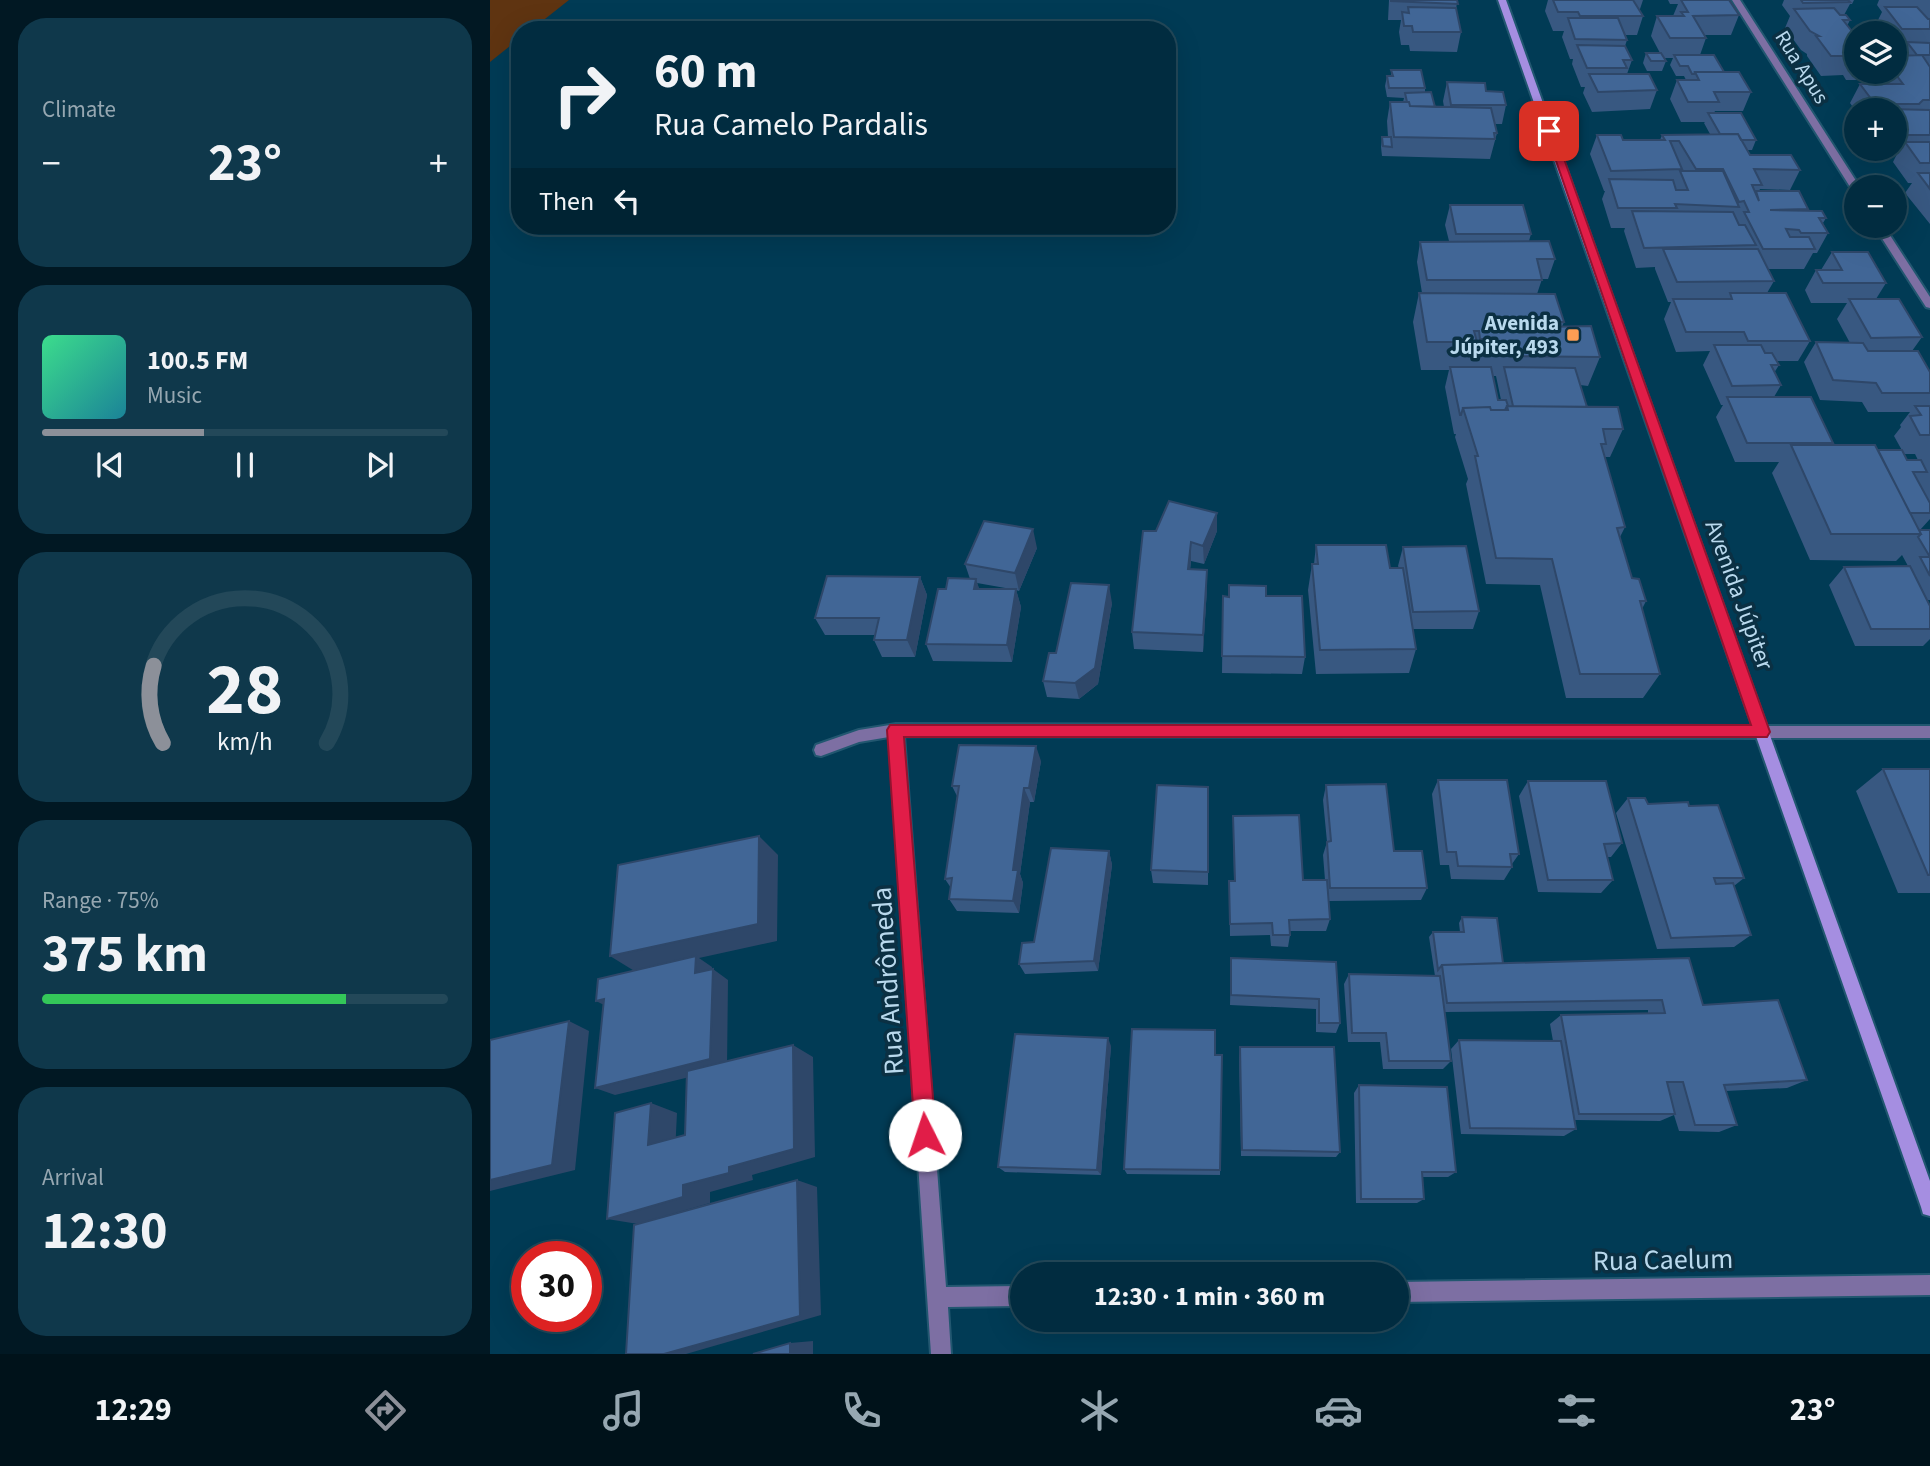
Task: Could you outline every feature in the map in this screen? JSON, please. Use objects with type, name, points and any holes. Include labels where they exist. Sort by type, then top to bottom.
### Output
[{"type":"main road","name":"Avenida Júpiter","points":[[1502,0],[1930,1207]]},
{"type":"street","name":"Rua Apus","points":[[1736,0],[1847,175]]},
{"type":"street","points":[[1888,238],[1930,305]]},
{"type":"street","points":[[821,750],[859,736],[896,730],[1930,732]]},
{"type":"street","name":"Rua Andrômeda","points":[[896,730],[942,1354]]},
{"type":"street","name":"Rua Caelum","points":[[1409,1292],[1930,1285]]},
{"type":"street","points":[[937,1297],[1010,1296]]},
{"type":"shaded area","points":[[490,0],[569,0],[542,21],[511,21],[511,45],[490,62]]},
{"type":"building","points":[[1457,0],[1458,4],[1391,1]]},
{"type":"building","points":[[1553,0],[1633,0],[1643,16],[1580,16],[1578,12],[1558,12]]},
{"type":"building","points":[[1681,0],[1729,0],[1739,15],[1693,16],[1706,38],[1670,38],[1657,16],[1684,16],[1681,12],[1688,12]]},
{"type":"building","points":[[1801,0],[1848,0],[1850,2],[1803,3]]},
{"type":"building","points":[[1408,7],[1456,8],[1461,32],[1413,32],[1412,26],[1404,26],[1402,12],[1409,13]]},
{"type":"building","points":[[1885,7],[1917,7],[1930,19],[1930,29],[1907,29],[1907,21],[1896,21]]},
{"type":"building","points":[[1834,8],[1840,15],[1846,15],[1850,20],[1843,20],[1844,56],[1831,56],[1816,36],[1819,36],[1810,31],[1794,9]]},
{"type":"building","points":[[1568,18],[1618,18],[1627,40],[1575,39]]},
{"type":"building","points":[[1907,42],[1930,43],[1930,55],[1917,55]]},
{"type":"building","points":[[1577,45],[1625,46],[1632,60],[1623,60],[1627,68],[1587,68]]},
{"type":"building","points":[[1646,53],[1661,53],[1666,61],[1651,61]]},
{"type":"building","points":[[1674,55],[1714,55],[1724,72],[1692,74],[1688,66],[1680,66]]},
{"type":"building","points":[[1922,55],[1930,67],[1930,100],[1907,104],[1907,98],[1870,98],[1860,84],[1907,84],[1907,56]]},
{"type":"building","points":[[1391,70],[1421,70],[1425,88],[1389,88],[1387,76],[1393,76]]},
{"type":"building","points":[[1695,72],[1739,72],[1751,92],[1714,92],[1719,102],[1688,102],[1677,80],[1699,80]]},
{"type":"building","points":[[1589,74],[1649,74],[1657,90],[1598,92]]},
{"type":"building","points":[[1447,82],[1485,83],[1486,91],[1503,92],[1506,105],[1451,105]]},
{"type":"building","points":[[1431,92],[1435,107],[1410,106],[1405,93]]},
{"type":"building","points":[[1390,102],[1409,102],[1410,106],[1491,108],[1497,133],[1494,133],[1495,139],[1394,137]]},
{"type":"building","points":[[1907,109],[1930,110],[1930,135],[1907,135]]},
{"type":"building","points":[[1708,113],[1741,113],[1756,140],[1741,140],[1738,134],[1720,134]]},
{"type":"building","points":[[1738,134],[1750,155],[1791,155],[1800,170],[1754,169],[1762,185],[1752,185],[1759,201],[1756,191],[1799,191],[1808,209],[1770,210],[1822,211],[1826,218],[1819,218],[1828,233],[1801,233],[1799,230],[1786,229],[1790,237],[1809,237],[1815,249],[1763,249],[1744,212],[1749,212],[1744,201],[1739,202],[1723,169],[1696,169],[1679,141],[1670,141],[1682,169],[1611,171],[1597,135],[1621,135],[1623,140],[1665,140],[1662,135]]},
{"type":"building","points":[[1382,137],[1391,137],[1392,147],[1383,146]]},
{"type":"building","points":[[1907,142],[1930,142],[1930,163],[1920,163]]},
{"type":"building","points":[[1680,171],[1723,171],[1739,207],[1675,204],[1677,208],[1618,208],[1609,179],[1673,180],[1676,190],[1688,190]]},
{"type":"building","points":[[1918,173],[1930,173],[1930,189]]},
{"type":"building","points":[[1450,205],[1523,205],[1531,234],[1456,234]]},
{"type":"building","points":[[1632,211],[1733,212],[1739,225],[1745,225],[1756,245],[1644,248]]},
{"type":"building","points":[[1549,241],[1555,259],[1537,259],[1542,280],[1427,280],[1420,242]]},
{"type":"building","points":[[1663,249],[1758,249],[1774,281],[1677,282]]},
{"type":"building","points":[[1832,252],[1868,252],[1886,283],[1823,283],[1816,270],[1842,270]]},
{"type":"building","points":[[1419,293],[1555,294],[1564,322],[1545,322],[1546,327],[1591,326],[1600,357],[1506,356],[1505,348],[1495,348],[1493,339],[1480,339],[1479,331],[1474,331],[1477,342],[1427,342]]},
{"type":"building","points":[[1730,293],[1786,293],[1810,341],[1748,341],[1744,332],[1686,332],[1673,299],[1732,299]]},
{"type":"building","points":[[1849,299],[1899,299],[1922,337],[1871,338]]},
{"type":"building","points":[[1816,342],[1863,343],[1868,351],[1918,351],[1930,372],[1930,393],[1882,393],[1876,383],[1833,380]]},
{"type":"building","points":[[1714,345],[1761,345],[1765,353],[1772,353],[1779,365],[1771,365],[1781,385],[1732,386]]},
{"type":"building","points":[[1450,367],[1491,367],[1498,400],[1506,400],[1508,406],[1505,410],[1491,410],[1490,407],[1463,408],[1460,415]]},
{"type":"building","points":[[1504,367],[1575,368],[1587,407],[1513,406]]},
{"type":"building","points":[[1727,397],[1811,397],[1833,443],[1747,443]]},
{"type":"building","points":[[1507,406],[1618,407],[1623,429],[1603,429],[1606,444],[1601,444],[1625,527],[1617,528],[1632,578],[1639,579],[1646,601],[1640,601],[1660,674],[1580,674],[1552,559],[1496,558],[1475,456],[1478,456],[1463,408],[1490,407],[1491,410],[1508,410]]},
{"type":"building","points":[[1915,406],[1930,406],[1930,435],[1920,435],[1910,416],[1921,415]]},
{"type":"building","points":[[1791,445],[1875,445],[1921,534],[1831,534]]},
{"type":"building","points":[[1878,450],[1902,450],[1907,460],[1921,460],[1927,472],[1913,472],[1930,503],[1930,513],[1910,513]]},
{"type":"building","points":[[1169,501],[1217,513],[1203,546],[1191,542],[1188,569],[1207,570],[1203,635],[1132,632],[1143,531],[1156,531]]},
{"type":"building","points":[[984,521],[1033,529],[1015,573],[965,564]]},
{"type":"building","points":[[1919,530],[1930,530],[1930,557],[1918,537],[1921,534]]},
{"type":"building","points":[[1316,545],[1386,545],[1390,568],[1403,568],[1416,649],[1320,650],[1312,564],[1318,564]]},
{"type":"building","points":[[1466,546],[1479,611],[1413,612],[1403,547]]},
{"type":"building","points":[[1920,557],[1930,557],[1930,576]]},
{"type":"building","points":[[1910,566],[1930,606],[1930,629],[1871,629],[1844,567]]},
{"type":"building","points":[[827,576],[920,577],[907,640],[874,640],[879,618],[815,618]]},
{"type":"building","points":[[948,578],[976,579],[974,589],[1016,589],[1007,645],[926,644],[938,589],[946,589]]},
{"type":"building","points":[[1071,583],[1109,585],[1095,668],[1075,683],[1043,681],[1049,653],[1056,653]]},
{"type":"building","points":[[1229,585],[1266,586],[1266,596],[1302,596],[1305,657],[1222,656],[1223,596],[1229,597]]},
{"type":"building","points":[[959,745],[1036,746],[1029,788],[1024,788],[1013,870],[1018,870],[1013,901],[949,899],[952,878],[945,879],[959,786],[952,786]]},
{"type":"building","points":[[1883,769],[1930,769],[1930,875],[1928,875]]},
{"type":"building","points":[[1438,780],[1507,780],[1519,854],[1510,854],[1512,867],[1458,866],[1456,852],[1447,852]]},
{"type":"building","points":[[1528,781],[1606,781],[1622,843],[1604,844],[1613,880],[1548,880]]},
{"type":"building","points":[[1386,784],[1394,851],[1422,851],[1427,888],[1330,888],[1327,842],[1331,841],[1326,785]]},
{"type":"building","points":[[1157,785],[1208,787],[1208,872],[1151,870]]},
{"type":"building","points":[[1628,798],[1645,798],[1648,804],[1688,802],[1689,806],[1718,805],[1744,878],[1714,878],[1716,884],[1733,883],[1751,935],[1671,938]]},
{"type":"building","points":[[1299,815],[1303,880],[1327,880],[1330,919],[1289,920],[1290,935],[1273,935],[1272,923],[1230,924],[1229,881],[1235,881],[1233,816]]},
{"type":"building","points":[[759,836],[758,924],[610,956],[618,865]]},
{"type":"building","points":[[1051,848],[1109,851],[1094,961],[1019,964],[1022,943],[1034,942]]},
{"type":"building","points":[[1462,917],[1497,918],[1503,963],[1442,965],[1438,970],[1433,932],[1464,932]]},
{"type":"building","points":[[696,956],[695,973],[713,969],[710,1059],[595,1088],[604,999],[596,1001],[598,979]]},
{"type":"building","points":[[1231,958],[1336,962],[1340,1023],[1319,1023],[1319,999],[1231,995]]},
{"type":"building","points":[[1689,958],[1703,1005],[1778,1000],[1807,1080],[1724,1085],[1737,1125],[1695,1125],[1683,1082],[1667,1082],[1675,1114],[1579,1114],[1561,1015],[1665,1013],[1662,1000],[1447,1003],[1442,965]]},
{"type":"building","points":[[1349,974],[1440,976],[1451,1061],[1389,1061],[1386,1033],[1352,1033]]},
{"type":"building","points":[[569,1021],[552,1165],[490,1180],[490,1040]]},
{"type":"building","points":[[1132,1029],[1215,1030],[1215,1055],[1222,1055],[1220,1170],[1124,1169]]},
{"type":"building","points":[[1015,1034],[1108,1038],[1097,1170],[998,1167]]},
{"type":"building","points":[[1459,1040],[1561,1041],[1576,1129],[1470,1128]]},
{"type":"building","points":[[793,1045],[794,1149],[729,1167],[729,1173],[683,1185],[683,1197],[607,1219],[615,1113],[651,1103],[648,1145],[685,1135],[687,1071]]},
{"type":"building","points":[[1240,1047],[1334,1047],[1340,1152],[1242,1150]]},
{"type":"building","points":[[1359,1085],[1447,1087],[1456,1172],[1422,1172],[1424,1199],[1361,1199]]},
{"type":"building","points":[[797,1180],[800,1316],[664,1354],[626,1354],[634,1225]]},
{"type":"building","points":[[790,1343],[790,1354],[753,1354]]},
{"type":"place","name":"Avenida Júpiter, 493","points":[[1573,335]]},
{"type":"route","points":[[925,1135],[896,730],[1762,732],[1549,131]]}]
